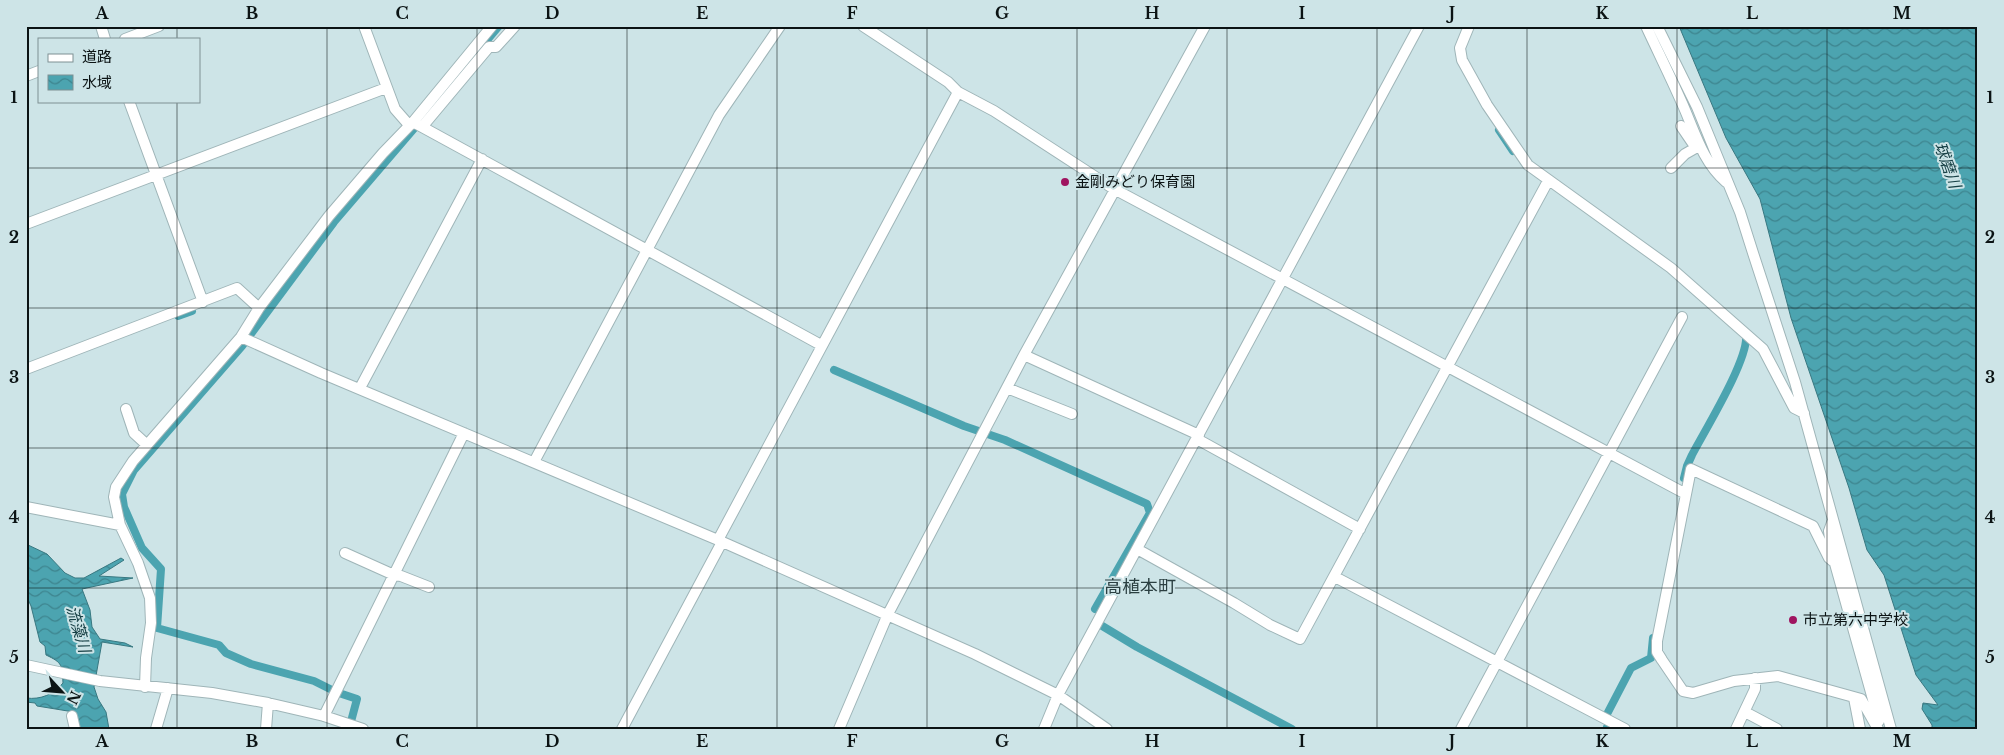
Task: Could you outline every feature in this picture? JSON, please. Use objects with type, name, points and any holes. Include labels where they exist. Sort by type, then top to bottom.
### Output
[{"type":"street","points":[[101,26],[105,38]]},
{"type":"street","points":[[128,38],[159,26]]},
{"type":"street","points":[[364,26],[395,109],[411,123],[422,127],[648,247],[821,345]]},
{"type":"street","points":[[145,687],[146,658],[151,623],[150,598],[138,563],[120,525],[114,498],[116,487],[133,461],[245,339],[259,308],[329,216],[411,123],[492,26]]},
{"type":"street","points":[[422,127],[489,47],[496,47],[515,26]]},
{"type":"street","points":[[534,462],[719,116],[780,26]]},
{"type":"street","points":[[863,26],[948,82],[958,92],[994,111],[1114,189],[1686,494]]},
{"type":"street","points":[[839,729],[888,614],[1024,355],[1204,26]]},
{"type":"street","points":[[1044,729],[1058,695],[1284,280],[1419,26]]},
{"type":"street","points":[[1469,26],[1460,48],[1462,60],[1487,105],[1528,165],[1671,268],[1763,349],[1794,408],[1804,413]]},
{"type":"street","points":[[1646,26],[1685,110],[1698,147]]},
{"type":"street","points":[[1657,26],[1697,107],[1740,212],[1804,413],[1892,729]]},
{"type":"street","points":[[26,76],[38,71]]},
{"type":"street","points":[[26,224],[386,88]]},
{"type":"street","points":[[622,729],[821,345],[958,92]]},
{"type":"street","points":[[129,102],[203,302]]},
{"type":"street","points":[[1681,126],[1716,173],[1728,184]]},
{"type":"street","points":[[1670,168],[1685,154],[1698,147]]},
{"type":"street","points":[[360,388],[482,159]]},
{"type":"street","points":[[1137,549],[1270,625],[1300,639],[1548,181]]},
{"type":"street","points":[[26,369],[237,288],[259,308]]},
{"type":"street","points":[[1461,729],[1682,317]]},
{"type":"street","points":[[245,339],[888,614],[1058,695],[1107,729]]},
{"type":"street","points":[[1024,355],[1198,437],[1360,529]]},
{"type":"street","points":[[1007,388],[1072,414]]},
{"type":"street","points":[[126,409],[134,433],[147,445]]},
{"type":"street","points":[[324,716],[464,433]]},
{"type":"street","points":[[1836,563],[1829,558],[1813,526],[1691,469],[1656,641],[1657,652],[1683,691],[1687,693],[1734,681],[1778,676],[1863,701],[1879,729]]},
{"type":"street","points":[[26,507],[120,525]]},
{"type":"street","points":[[1833,519],[1829,532],[1879,729]]},
{"type":"street","points":[[345,553],[394,575],[429,587]]},
{"type":"street","points":[[1335,577],[1625,729]]},
{"type":"street","points":[[26,665],[100,681],[168,688],[268,703],[324,716],[360,728]]},
{"type":"street","points":[[1736,729],[1755,688],[1755,678]]},
{"type":"street","points":[[156,729],[168,688]]},
{"type":"street","points":[[1854,698],[1860,729]]},
{"type":"street","points":[[266,729],[268,703]]},
{"type":"street","points":[[1745,712],[1778,729]]},
{"type":"street","points":[[72,716],[75,729]]},
{"type":"street","points":[[1600,729],[1605,718]]},
{"type":"water","name":"球磨川","points":[[1679,26],[1978,26],[1978,729],[1932,729],[1932,725],[1922,709],[1923,703],[1938,705],[1916,675],[1884,575],[1867,550],[1849,488],[1791,318],[1760,199],[1726,138]]},
{"type":"water","name":"流藻川","points":[[26,544],[47,554],[65,573],[75,578],[84,578],[121,558],[124,560],[99,576],[133,578],[82,589],[90,610],[92,627],[100,639],[125,643],[133,647],[102,642],[94,687],[98,699],[106,712],[109,729],[80,729],[74,712],[37,706],[35,703],[26,702],[26,698],[42,697],[56,690],[63,683],[59,663],[46,655],[45,646],[40,642],[31,606],[26,595]]},
{"type":"waterway","points":[[436,101],[499,26]]},
{"type":"waterway","points":[[349,729],[357,699],[336,692],[314,681],[251,664],[226,653],[219,645],[157,628],[161,569],[142,548],[124,507],[122,494],[134,470],[242,346],[334,222],[418,124]]},
{"type":"waterway","points":[[1499,130],[1513,151]]},
{"type":"waterway","points":[[178,316],[192,311]]},
{"type":"waterway","points":[[1684,478],[1692,455],[1734,377],[1745,346],[1746,335],[1744,333]]},
{"type":"waterway","points":[[834,370],[964,426],[1005,440],[1147,504],[1150,513],[1095,609]]},
{"type":"waterway","points":[[1099,624],[1137,647],[1292,729]]},
{"type":"waterway","points":[[1606,716],[1631,668],[1651,658],[1653,638]]},
{"type":"waterway","points":[[1607,727],[1611,729]]},
{"type":"place","name":"金剛みどり保育園","points":[[1065,182]]},
{"type":"place","name":"市立第六中学校","points":[[1793,620]]},
{"type":"district","name":"高植本町","points":[[1140,587]]}]
